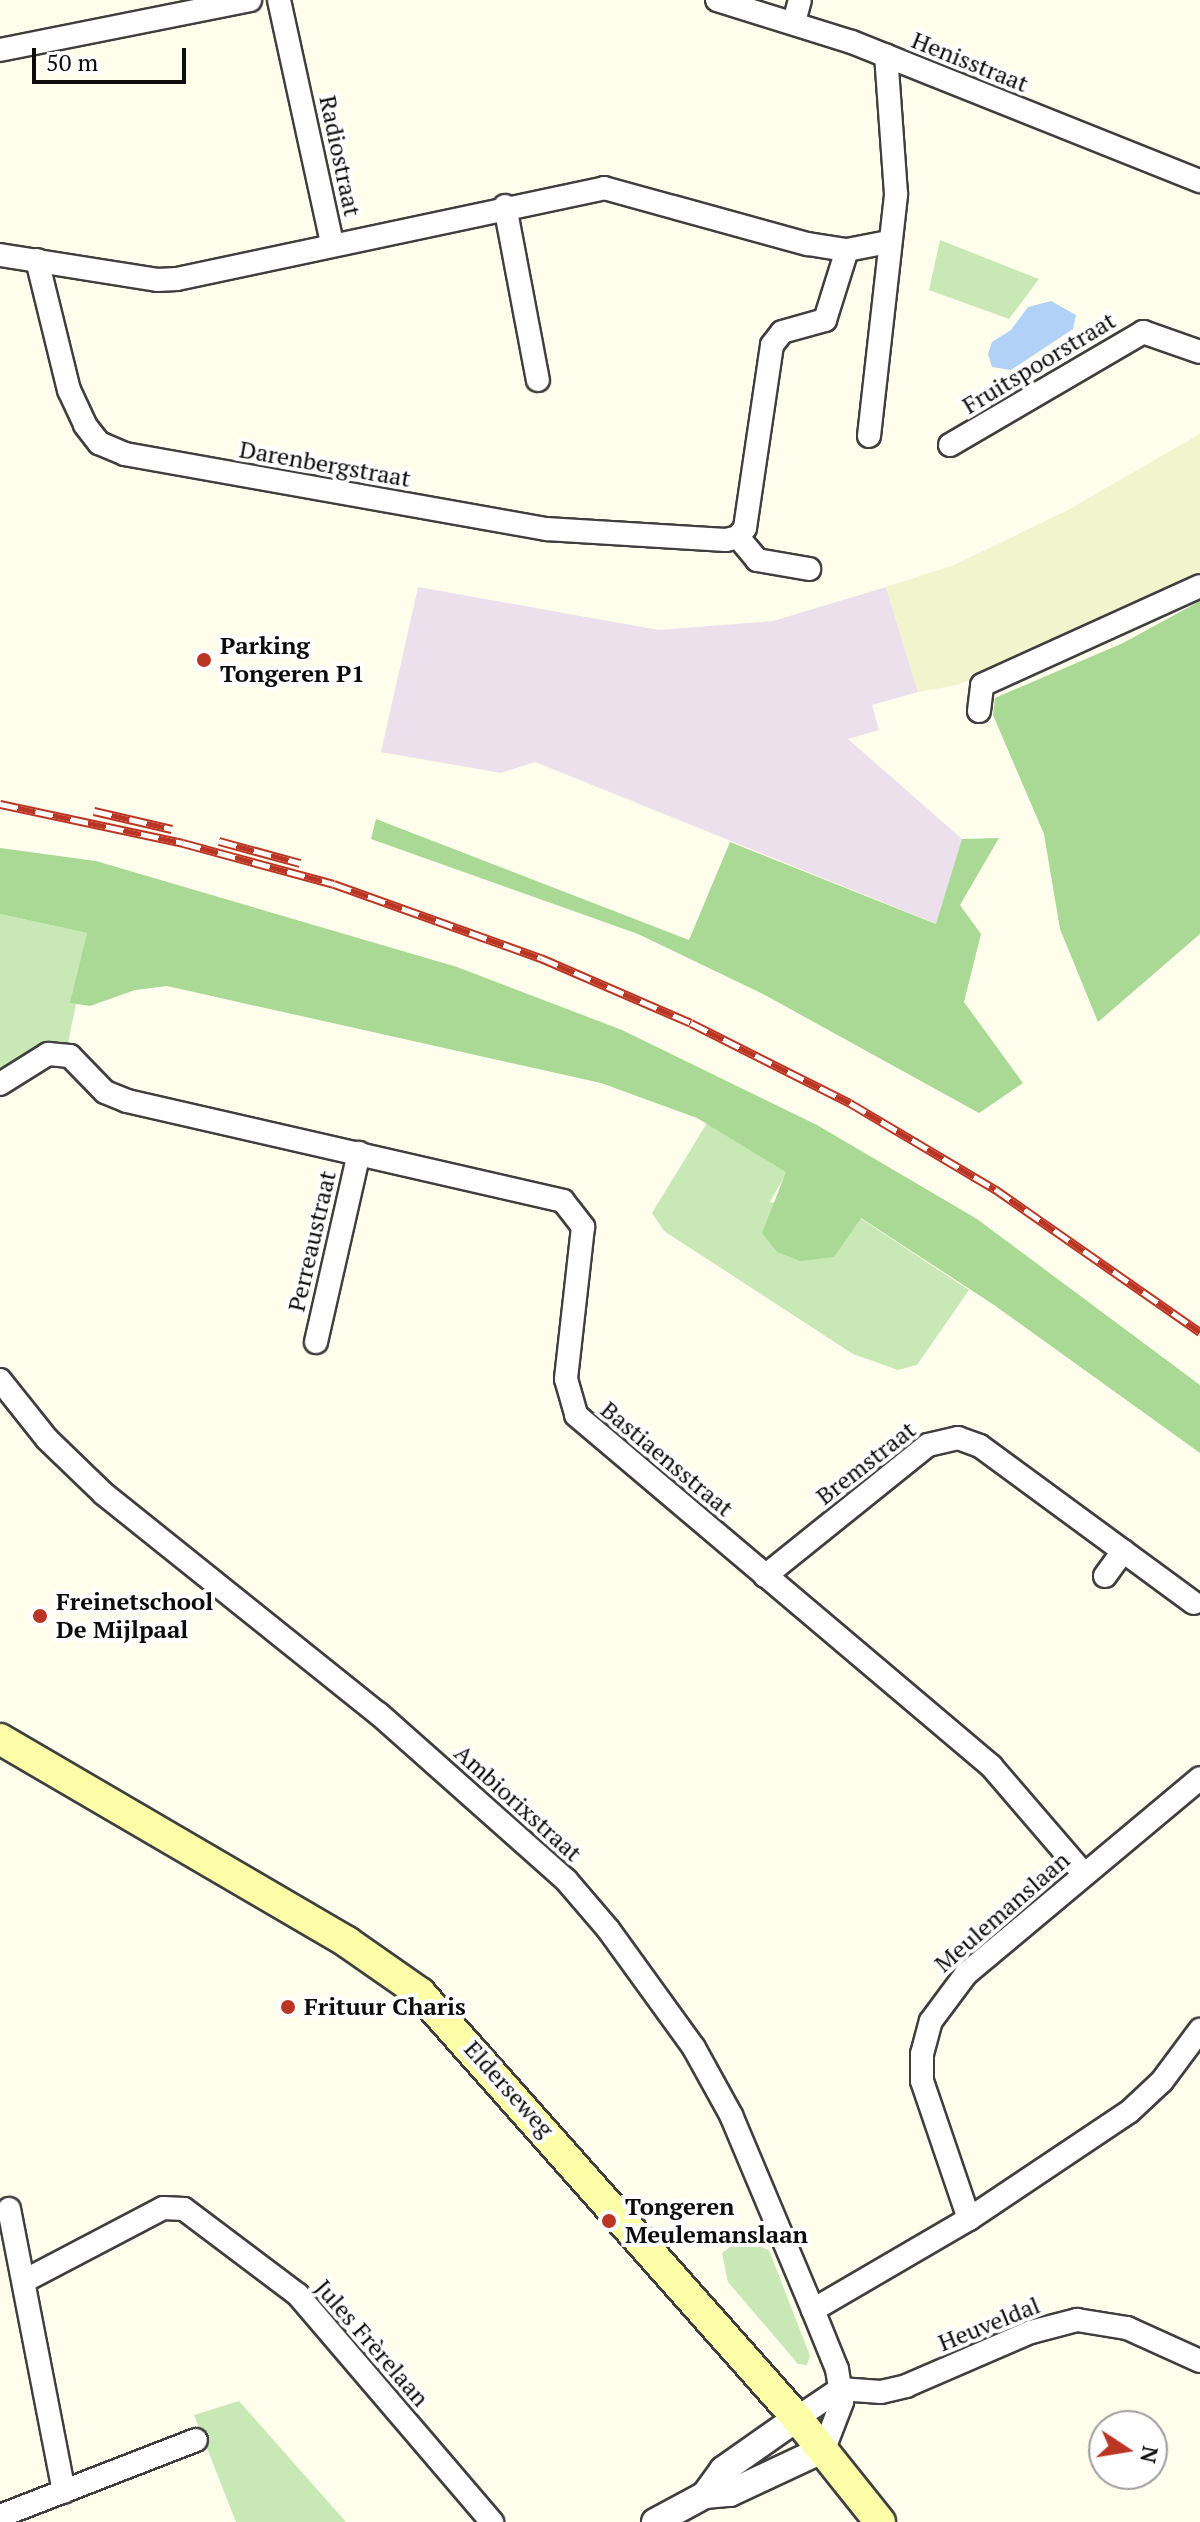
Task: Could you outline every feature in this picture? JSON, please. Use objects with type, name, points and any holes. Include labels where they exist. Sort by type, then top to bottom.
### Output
[{"type":"main road","name":"Elderseweg","points":[[0,1739],[347,1942],[420,1993],[824,2449],[880,2522]]},
{"type":"street","points":[[0,50],[144,9],[250,0]]},
{"type":"street","name":"Radiostraat","points":[[279,0],[332,244],[505,206],[623,189],[808,244],[847,250],[888,242]]},
{"type":"street","name":"Henisstraat","points":[[718,0],[797,11],[886,55],[1200,181]]},
{"type":"street","points":[[869,436],[888,242],[896,194],[886,55]]},
{"type":"street","points":[[505,206],[538,380]]},
{"type":"street","points":[[0,255],[157,280],[332,244]]},
{"type":"street","points":[[809,569],[757,560],[738,537],[745,528],[772,345],[782,332],[825,320],[847,250]]},
{"type":"street","name":"Darenbergstraat","points":[[37,260],[69,390],[99,443],[125,454],[546,529],[738,537]]},
{"type":"street","name":"Fruitspoorstraat","points":[[950,445],[1143,332],[1200,352]]},
{"type":"street","points":[[979,711],[982,685],[1200,586]]},
{"type":"street","name":"Bastiaensstraat","points":[[0,1084],[48,1054],[59,1054],[80,1062],[105,1092],[127,1101],[563,1201],[573,1208],[583,1239],[566,1379],[572,1408],[593,1433],[991,1766],[1084,1874]]},
{"type":"street","name":"Perreaustraat","points":[[316,1342],[359,1153]]},
{"type":"street","name":"Ambiorixstraat","points":[[0,1380],[47,1439],[104,1494],[379,1714],[566,1880],[694,2048],[731,2115],[813,2310],[840,2389]]},
{"type":"street","name":"Bremstraat","points":[[765,1576],[919,1452],[946,1438],[969,1439],[1194,1603]]},
{"type":"street","points":[[1105,1576],[1123,1551]]},
{"type":"street","name":"Meulemanslaan","points":[[969,2219],[922,2081],[922,2054],[931,2021],[966,1974],[1200,1778]]},
{"type":"street","points":[[813,2310],[969,2219],[1129,2112],[1170,2072],[1200,2030]]},
{"type":"street","name":"Jules Frèrelaan","points":[[26,2280],[141,2217],[172,2205],[184,2209],[298,2295],[492,2522]]},
{"type":"street","points":[[9,2209],[26,2280],[64,2492]]},
{"type":"street","name":"Heuveldal","points":[[840,2389],[881,2392],[906,2386],[1031,2332],[1077,2320],[1127,2328],[1200,2361]]},
{"type":"street","points":[[655,2522],[705,2495],[730,2493],[824,2449],[842,2402],[840,2389],[723,2470],[705,2495]]},
{"type":"street","points":[[0,2516],[196,2440]]},
{"type":"shaded area","points":[[418,587],[659,630],[773,621],[886,587],[918,692],[872,705],[879,730],[848,739],[962,839],[937,924],[535,762],[501,773],[381,752]]},
{"type":"green space","points":[[940,240],[1039,279],[1009,319],[929,290]]},
{"type":"green space","points":[[1200,434],[1200,575],[1115,622],[957,685],[918,692],[886,587],[954,565],[1066,511]]},
{"type":"green space","points":[[1200,601],[1200,934],[1098,1022],[1060,929],[1044,834],[993,715],[995,698],[1123,643]]},
{"type":"green space","points":[[376,819],[689,940],[730,842],[936,924],[962,839],[999,838],[960,905],[981,934],[964,1002],[1023,1083],[979,1113],[763,994],[638,934],[371,839]]},
{"type":"green space","points":[[0,848],[96,861],[457,967],[622,1030],[817,1125],[977,1219],[1200,1385],[1200,1453],[994,1305],[861,1218],[834,1257],[800,1261],[777,1252],[762,1233],[786,1172],[697,1118],[601,1083],[167,986],[135,990],[90,1006],[70,1003],[87,933],[0,914]]},
{"type":"green space","points":[[0,914],[87,933],[71,1002],[76,1004],[68,1043],[47,1045],[0,1076]]},
{"type":"green space","points":[[707,1123],[787,1172],[770,1202],[860,1218],[969,1290],[917,1365],[898,1370],[853,1354],[664,1231],[652,1213]]},
{"type":"green space","points":[[741,2239],[769,2250],[810,2356],[807,2365],[798,2364],[728,2282],[722,2253]]},
{"type":"green space","points":[[239,2401],[346,2522],[236,2522],[194,2415]]},
{"type":"water","points":[[1051,301],[1076,315],[1073,329],[1011,370],[992,367],[988,354],[992,342],[1011,330],[1028,307]]},
{"type":"railway","points":[[0,804],[183,843],[334,884],[541,958],[691,1023],[850,1103],[995,1189],[1200,1332]]},
{"type":"railway","points":[[94,811],[172,829]]},
{"type":"railway","points":[[219,841],[300,863]]},
{"type":"place","name":"Parking Tongeren P1","points":[[204,660]]},
{"type":"place","name":"Freinetschool De Mijlpaal","points":[[40,1616]]},
{"type":"place","name":"Frituur Charis","points":[[288,2007]]},
{"type":"place","name":"Tongeren Meulemanslaan","points":[[609,2221]]}]
